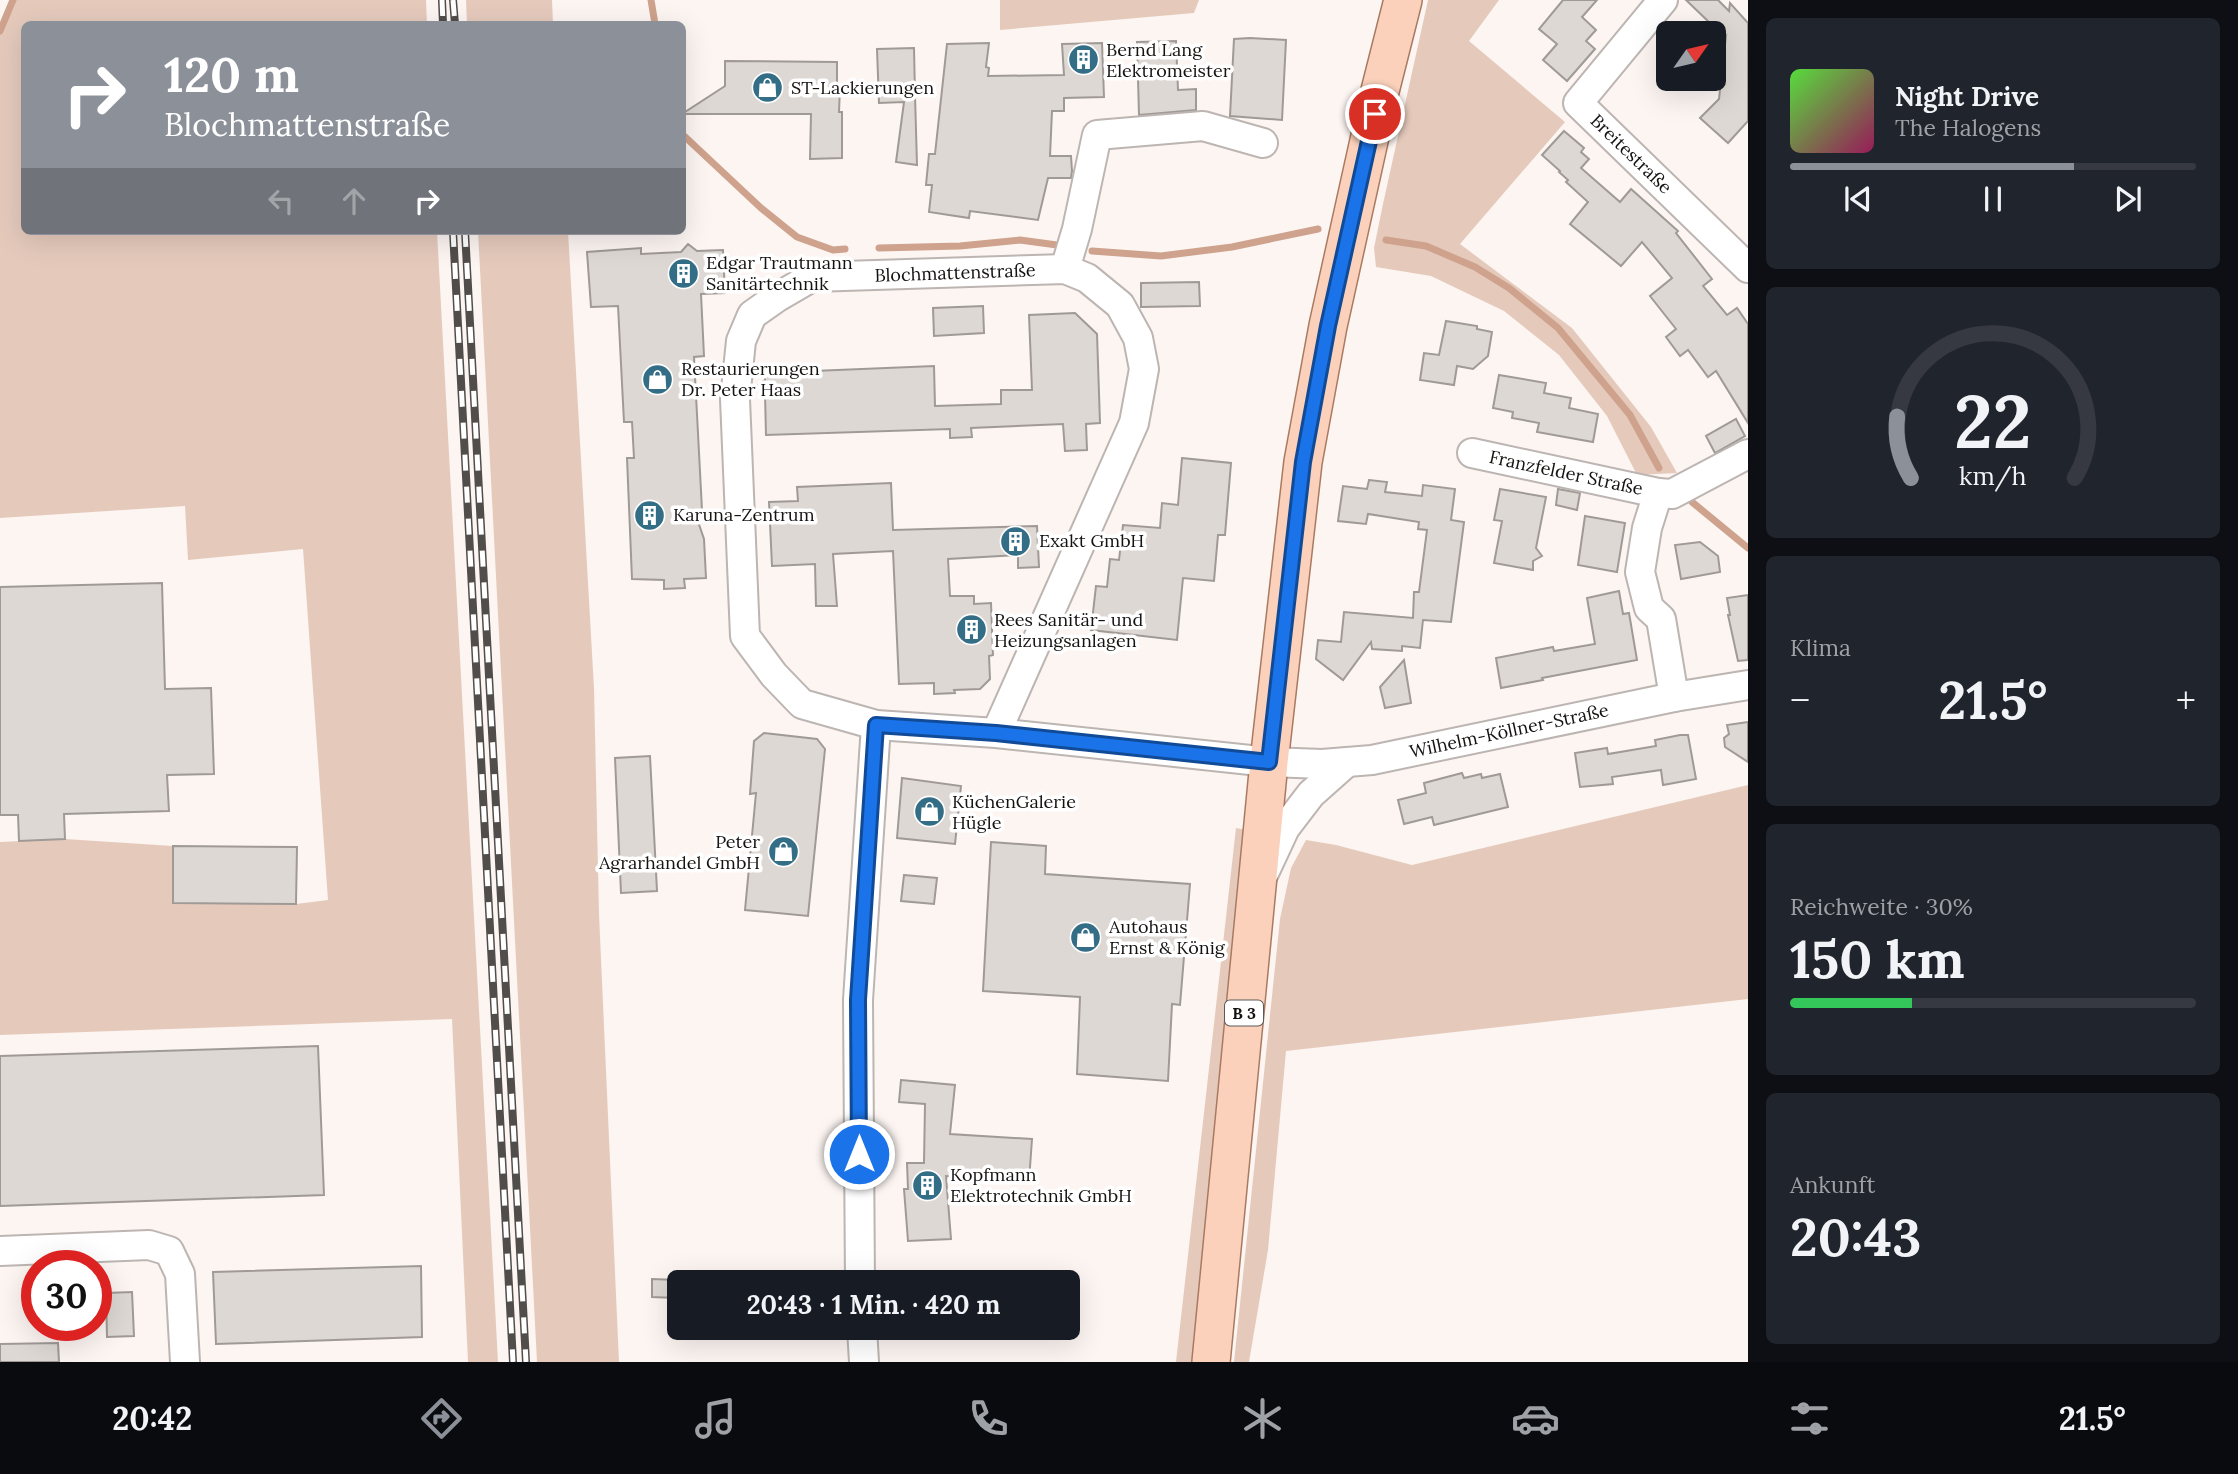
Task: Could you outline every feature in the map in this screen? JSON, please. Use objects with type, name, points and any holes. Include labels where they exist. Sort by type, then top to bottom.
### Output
[{"type":"main road","name":"B 3","points":[[1211,1362],[1269,762],[1303,462],[1316,386],[1377,104],[1403,0]]},
{"type":"street","name":"Breitestraße","points":[[1662,0],[1578,103],[1748,268]]},
{"type":"street","points":[[1065,270],[1077,229],[1097,135],[1203,126],[1263,143]]},
{"type":"street","name":"Blochmattenstraße","points":[[996,733],[1133,423],[1144,369],[1138,338],[1120,305],[1087,278],[1065,270],[812,277],[752,316],[741,341],[735,399],[746,636],[774,675],[802,704],[876,725],[996,733],[1269,762]]},
{"type":"street","name":"Franzfelder Straße","points":[[1472,453],[1658,493],[1647,528],[1640,572],[1650,608],[1661,619],[1674,697]]},
{"type":"street","points":[[1658,493],[1672,494],[1748,454]]},
{"type":"street","name":"Wilhelm-Köllner-Straße","points":[[1269,762],[1322,764],[1372,760],[1674,697],[1748,685]]},
{"type":"street","points":[[860,1270],[858,1000],[876,725]]},
{"type":"street","points":[[1256,891],[1285,828],[1311,794],[1346,762]]},
{"type":"street","points":[[0,1251],[149,1245],[169,1251],[180,1274],[185,1362]]},
{"type":"street","points":[[863,1340],[864,1362]]},
{"type":"shaded area","points":[[13,0],[426,0],[427,21],[21,21],[21,235],[437,235],[498,1362],[468,1362],[452,1019],[0,1035],[0,842],[65,839],[173,846],[173,903],[296,904],[328,900],[303,549],[188,560],[185,506],[0,518],[0,31]]},
{"type":"shaded area","points":[[466,0],[552,0],[553,21],[467,21]]},
{"type":"shaded area","points":[[1000,0],[1199,0],[1194,13],[1000,30]]},
{"type":"shaded area","points":[[1428,0],[1499,0],[1469,41],[1565,122],[1460,244],[1572,328],[1651,427],[1677,473],[1637,475],[1607,416],[1559,355],[1504,311],[1431,276],[1376,267],[1374,248]]},
{"type":"shaded area","points":[[478,235],[568,235],[594,688],[599,914],[619,1362],[537,1362]]},
{"type":"shaded area","points":[[1748,785],[1748,999],[1286,1051],[1268,1250],[1249,1362],[1234,1362],[1280,919],[1291,868],[1306,840],[1412,865]]},
{"type":"shaded area","points":[[1236,828],[1257,832],[1203,1362],[1176,1362]]},
{"type":"building","points":[[1563,0],[1597,0],[1582,17],[1596,30],[1586,41],[1595,49],[1567,81],[1543,60],[1557,44],[1539,29]]},
{"type":"building","points":[[1686,0],[1718,0],[1729,11],[1730,3],[1748,23],[1748,121],[1728,143],[1700,118],[1719,99],[1720,91],[1726,91],[1726,21],[1708,21]]},
{"type":"building","points":[[1234,39],[1286,40],[1282,120],[1230,116]]},
{"type":"building","points":[[1176,41],[1178,90],[1196,89],[1196,110],[1139,115],[1137,42]]},
{"type":"building","points":[[989,43],[986,67],[989,68],[988,76],[1064,75],[1062,44],[1102,43],[1104,97],[1064,98],[1064,111],[1052,111],[1050,156],[1071,156],[1072,171],[1071,178],[1048,178],[1038,220],[970,211],[969,218],[929,212],[932,185],[926,185],[929,154],[935,154],[947,44]]},
{"type":"building","points":[[914,48],[917,165],[896,162],[904,102],[879,103],[877,49]]},
{"type":"building","points":[[725,61],[837,62],[839,112],[842,112],[842,158],[810,159],[811,114],[686,114],[686,111],[725,86]]},
{"type":"building","points":[[1564,131],[1584,148],[1581,152],[1589,159],[1581,168],[1620,202],[1631,189],[1678,231],[1676,233],[1712,279],[1703,286],[1727,315],[1737,308],[1748,324],[1748,423],[1716,371],[1708,377],[1688,350],[1680,356],[1666,337],[1676,329],[1650,296],[1672,278],[1642,242],[1621,266],[1570,224],[1588,202],[1542,155]]},
{"type":"building","points":[[688,244],[697,251],[723,250],[725,293],[701,294],[704,356],[694,357],[702,510],[694,510],[704,539],[706,578],[684,579],[685,588],[664,589],[664,580],[632,579],[627,458],[634,458],[632,422],[624,422],[618,306],[591,307],[587,252],[641,248],[641,254],[681,252]]},
{"type":"building","points":[[1199,282],[1200,306],[1141,307],[1141,283]]},
{"type":"building","points":[[983,306],[984,333],[934,336],[933,308]]},
{"type":"building","points":[[1075,313],[1097,334],[1100,423],[1086,424],[1087,450],[1065,451],[1063,424],[971,428],[972,437],[950,438],[950,429],[766,435],[765,394],[758,385],[765,380],[765,373],[934,366],[935,406],[1001,404],[1001,390],[1032,390],[1029,315]]},
{"type":"building","points":[[1446,321],[1477,326],[1477,329],[1492,332],[1488,356],[1473,369],[1457,366],[1454,385],[1420,380],[1424,353],[1439,355]]},
{"type":"building","points":[[1499,375],[1546,383],[1544,393],[1571,398],[1569,408],[1598,414],[1593,442],[1537,432],[1539,423],[1512,418],[1513,412],[1493,408]]},
{"type":"building","points":[[1736,419],[1745,436],[1715,453],[1706,436]]},
{"type":"building","points":[[1182,458],[1231,463],[1225,535],[1218,535],[1214,581],[1183,578],[1177,640],[1091,630],[1096,586],[1107,587],[1110,559],[1119,560],[1123,525],[1160,528],[1162,503],[1178,505]]},
{"type":"building","points":[[1369,480],[1387,482],[1385,492],[1422,496],[1423,485],[1455,489],[1451,520],[1464,522],[1451,622],[1423,620],[1420,648],[1402,646],[1402,651],[1372,649],[1371,642],[1343,680],[1316,659],[1318,640],[1341,642],[1344,612],[1413,618],[1414,592],[1419,592],[1427,530],[1418,529],[1419,522],[1368,514],[1366,524],[1338,521],[1343,486],[1367,489]]},
{"type":"building","points":[[891,483],[893,530],[1037,526],[1039,567],[1018,568],[1018,555],[948,559],[950,596],[974,596],[974,604],[991,603],[993,655],[989,656],[990,679],[980,689],[934,694],[934,683],[899,684],[893,551],[833,554],[837,606],[816,606],[815,564],[772,566],[769,502],[798,501],[797,487]]},
{"type":"building","points":[[1500,489],[1546,497],[1536,548],[1542,556],[1533,561],[1533,570],[1494,563],[1502,521],[1494,520]]},
{"type":"building","points":[[1558,489],[1580,493],[1577,510],[1556,505]]},
{"type":"building","points":[[1585,516],[1625,523],[1617,572],[1578,565]]},
{"type":"building","points":[[1700,542],[1718,556],[1720,572],[1681,579],[1675,545]]},
{"type":"building","points":[[162,583],[165,689],[211,688],[214,774],[167,775],[169,811],[64,814],[65,839],[19,841],[18,815],[0,815],[0,587]]},
{"type":"building","points":[[1619,591],[1623,614],[1629,613],[1637,660],[1501,688],[1496,658],[1553,647],[1554,651],[1595,644],[1587,598]]},
{"type":"building","points":[[1748,595],[1748,660],[1738,661],[1727,598]]},
{"type":"building","points":[[1404,660],[1411,703],[1385,708],[1380,687]]},
{"type":"building","points":[[1748,722],[1748,762],[1725,747],[1724,738],[1729,734],[1727,725]]},
{"type":"building","name":"Peter Agrarhandel GmbH","points":[[764,733],[817,739],[825,749],[808,916],[745,910],[756,793],[750,794],[754,741]]},
{"type":"building","points":[[1688,735],[1696,779],[1663,785],[1661,770],[1612,777],[1613,784],[1580,787],[1575,753],[1607,748],[1608,754],[1656,746],[1655,740]]},
{"type":"building","points":[[650,756],[657,891],[621,893],[615,758]]},
{"type":"building","points":[[1462,773],[1464,778],[1500,774],[1508,807],[1434,825],[1432,817],[1404,824],[1398,800],[1426,793],[1424,783]]},
{"type":"building","name":"KüchenGalerie Hügle","points":[[902,778],[961,786],[955,844],[897,838]]},
{"type":"building","name":"Autohaus Ernst & König","points":[[991,842],[1046,846],[1045,874],[1190,884],[1180,1005],[1172,1004],[1168,1081],[1077,1074],[1080,997],[983,991]]},
{"type":"building","points":[[173,846],[297,847],[296,904],[173,903]]},
{"type":"building","points":[[904,875],[937,878],[934,904],[901,901]]},
{"type":"building","points":[[318,1046],[324,1195],[0,1206],[0,1056]]},
{"type":"building","name":"Kopfmann Elektrotechnik GmbH","points":[[901,1080],[955,1085],[950,1134],[1032,1139],[1029,1181],[946,1176],[951,1239],[908,1241],[904,1189],[908,1189],[907,1163],[924,1163],[925,1104],[899,1102]]},
{"type":"building","points":[[421,1266],[422,1337],[216,1344],[213,1272]]},
{"type":"building","points":[[652,1279],[667,1280],[667,1298],[652,1297]]},
{"type":"building","points":[[132,1292],[134,1336],[112,1337],[112,1293]]},
{"type":"building","points":[[58,1343],[59,1362],[0,1362],[0,1344]]},
{"type":"waterway","points":[[0,31],[13,0]]},
{"type":"waterway","points":[[651,0],[654,21]]},
{"type":"waterway","points":[[686,138],[761,208],[797,237],[833,250],[845,249]]},
{"type":"waterway","points":[[1092,251],[1161,256],[1232,247],[1318,229]]},
{"type":"waterway","points":[[879,248],[960,246],[1020,240],[1057,245]]},
{"type":"waterway","points":[[1386,240],[1426,246],[1475,267],[1509,288],[1558,328],[1630,415],[1659,468]]},
{"type":"waterway","points":[[1692,502],[1748,548]]},
{"type":"railway","points":[[442,0],[443,21]]},
{"type":"railway","points":[[453,0],[455,21]]},
{"type":"railway","points":[[453,235],[513,1362]]},
{"type":"railway","points":[[465,235],[526,1362]]},
{"type":"place","name":"Bernd Lang Elektromeister","points":[[1083,60]]},
{"type":"place","name":"ST-Lackierungen","points":[[768,88]]},
{"type":"place","name":"Edgar Trautmann Sanitärtechnik","points":[[683,273]]},
{"type":"place","name":"Restaurierungen Dr. Peter Haas","points":[[658,379]]},
{"type":"place","name":"Karuna-Zentrum","points":[[650,515]]},
{"type":"place","name":"Exakt GmbH","points":[[1016,541]]},
{"type":"place","name":"Rees Sanitär- und Heizungsanlagen","points":[[971,630]]},
{"type":"place","name":"KüchenGalerie Hügle","points":[[929,812]]},
{"type":"place","name":"Peter Agrarhandel GmbH","points":[[783,852]]},
{"type":"place","name":"Autohaus Ernst & König","points":[[1086,937]]},
{"type":"place","name":"Kopfmann Elektrotechnik GmbH","points":[[927,1185]]},
{"type":"route","points":[[859,1154],[858,1000],[876,725],[996,733],[1269,762],[1303,462],[1328,326],[1375,114]]}]
